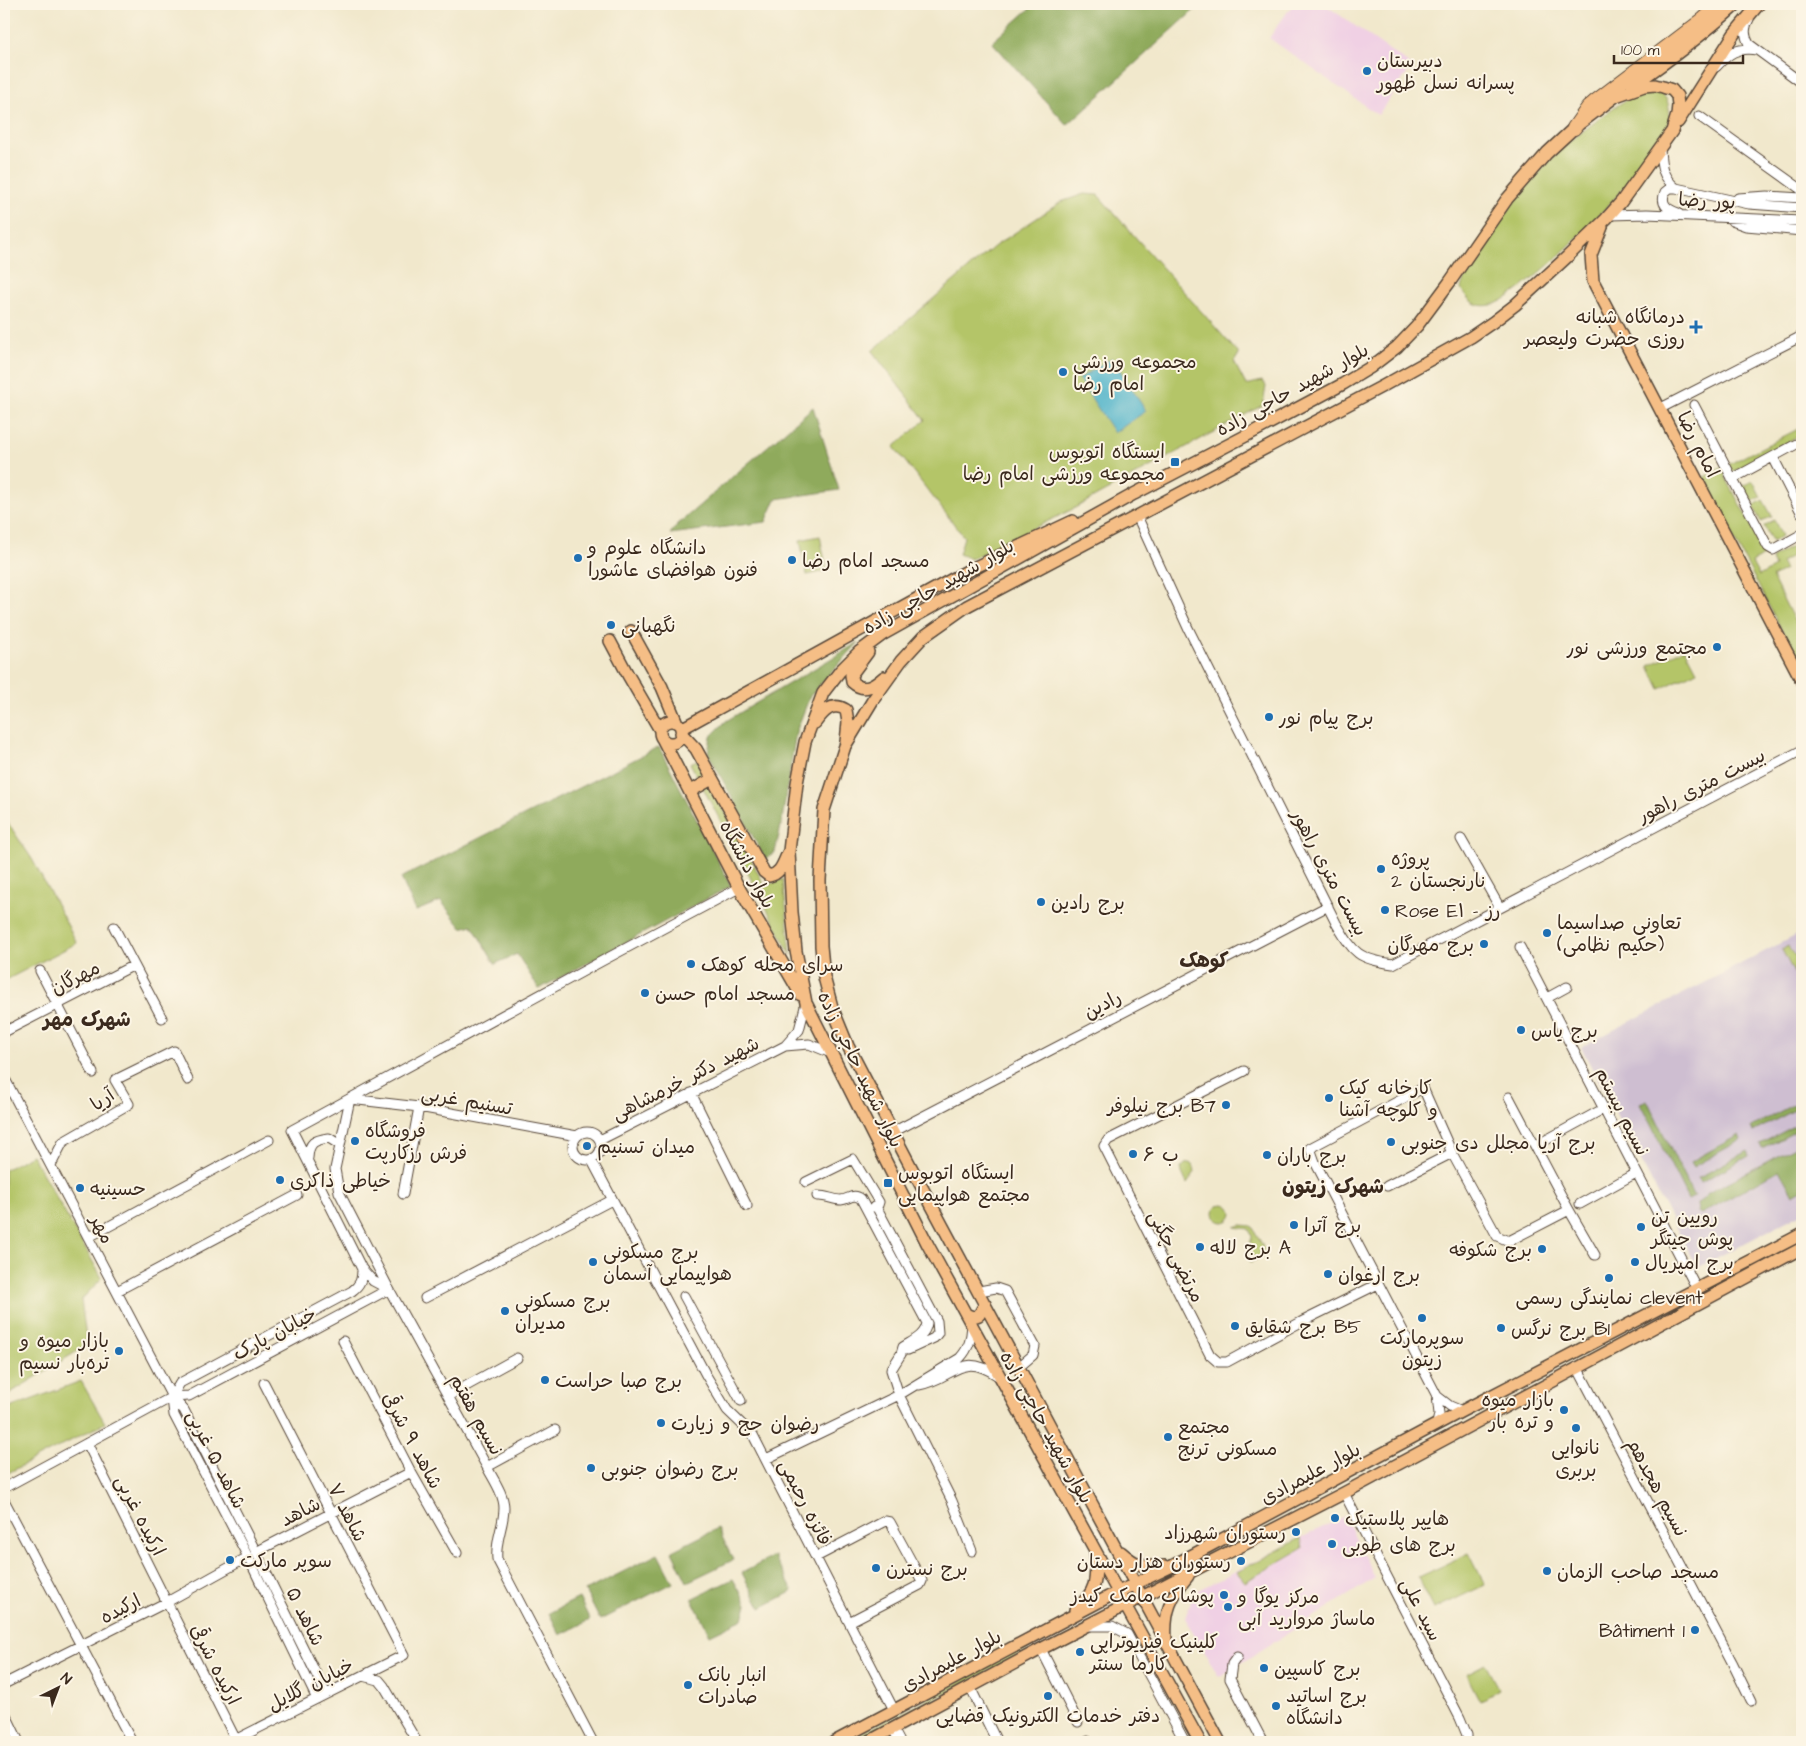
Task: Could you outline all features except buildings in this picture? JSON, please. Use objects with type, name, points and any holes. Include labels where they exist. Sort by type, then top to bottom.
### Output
[{"type":"highway","points":[[1574,128],[1596,100],[1704,19],[1721,4]]},
{"type":"main road","points":[[1616,96],[1658,68],[1736,4]]},
{"type":"main road","points":[[1608,217],[1672,132],[1734,34],[1757,7]]},
{"type":"main road","points":[[1616,96],[1644,86],[1655,85],[1672,90],[1678,105],[1672,132]]},
{"type":"main road","name":"بلوار شهید حاجی زاده","points":[[1200,1742],[928,1245],[806,1003],[796,951],[789,851],[797,783],[805,742],[823,693],[840,671],[859,652],[882,635],[1134,494],[1320,396],[1371,367],[1397,347],[1417,326],[1449,283],[1507,199],[1547,153],[1574,128],[1616,96]]},
{"type":"main road","name":"بلوار شهید حاجی زاده","points":[[1220,1742],[848,1046],[832,1007],[823,969],[820,880],[824,810],[845,746],[901,660],[924,638],[967,606],[1344,408],[1471,337],[1515,305],[1608,217]]},
{"type":"main road","name":"امام رضا","points":[[1608,217],[1598,235],[1591,255],[1593,281],[1802,681]]},
{"type":"main road","points":[[680,728],[969,570],[1134,494]]},
{"type":"main road","name":"بلوار دانشگاه","points":[[631,631],[662,687],[680,728],[696,749],[764,872],[769,876],[779,872],[789,851]]},
{"type":"main road","points":[[882,635],[851,674],[852,682],[857,687],[875,686],[901,660]]},
{"type":"main road","name":"بلوار دانشگاه","points":[[610,641],[662,735],[739,888],[806,1003]]},
{"type":"main road","points":[[810,729],[822,714],[832,707],[840,706],[846,710],[848,722],[845,746]]},
{"type":"main road","points":[[667,722],[680,728],[679,739],[673,742],[662,735],[667,722]]},
{"type":"main road","points":[[691,791],[712,779]]},
{"type":"main road","name":"بلوار علیمرادی","points":[[834,1742],[1063,1620],[1172,1566],[1437,1424],[1802,1234]]},
{"type":"main road","name":"بلوار علیمرادی","points":[[868,1742],[1041,1649],[1344,1493],[1802,1248]]},
{"type":"main road","points":[[970,1319],[979,1315],[985,1304]]},
{"type":"main road","points":[[1114,1546],[1134,1564],[1142,1567],[1172,1566]]},
{"type":"main road","points":[[1063,1620],[1084,1603],[1092,1592],[1097,1576],[1094,1549]]},
{"type":"main road","points":[[1167,1646],[1167,1617],[1170,1605],[1175,1592],[1191,1573]]},
{"type":"main road","points":[[1163,1674],[1163,1667],[1167,1663],[1172,1662],[1178,1666]]},
{"type":"street","points":[[1757,7],[1748,22],[1745,37],[1757,50],[1802,83]]},
{"type":"street","points":[[1704,80],[1733,52],[1741,48],[1757,50]]},
{"type":"street","points":[[1699,116],[1802,190]]},
{"type":"street","name":"پور رضا","points":[[1660,149],[1664,174],[1668,182],[1676,188],[1749,204],[1802,208]]},
{"type":"street","points":[[1676,188],[1670,188],[1662,198],[1668,209],[1685,215]]},
{"type":"street","points":[[1726,199],[1767,196],[1802,198]]},
{"type":"street","name":"پور رضا","points":[[1608,217],[1647,214],[1802,222]]},
{"type":"street","points":[[1725,218],[1746,226],[1802,231]]},
{"type":"street","points":[[1661,408],[1802,336]]},
{"type":"street","points":[[1694,405],[1770,550],[1802,534]]},
{"type":"street","points":[[1732,479],[1802,441]]},
{"type":"street","points":[[1773,457],[1802,514]]},
{"type":"street","name":"بیست متری راهور","points":[[1137,516],[1188,628],[1328,906],[1351,949],[1372,961],[1393,964],[1802,750]]},
{"type":"street","points":[[1461,839],[1500,908]]},
{"type":"street","points":[[389,1289],[373,1281],[362,1269],[292,1130],[739,888]]},
{"type":"street","name":"رادین","points":[[893,1132],[1328,906]]},
{"type":"street","points":[[114,927],[162,1018]]},
{"type":"street","name":"نسیم بیستم","points":[[1520,947],[1697,1289]]},
{"type":"street","name":"مهرگان","points":[[4,1032],[134,965]]},
{"type":"street","points":[[40,971],[92,1074]]},
{"type":"street","points":[[1547,998],[1567,987]]},
{"type":"street","name":"شهید دکتر خرمشاهی","points":[[785,1046],[799,1030],[806,1003]]},
{"type":"street","name":"شهید دکتر خرمشاهی","points":[[600,1140],[785,1046],[809,1044],[831,1053]]},
{"type":"street","name":"آریا","points":[[51,1165],[63,1142],[129,1104],[114,1080],[174,1051],[188,1080]]},
{"type":"street","name":"مرتضی چگنی","points":[[1244,1071],[1108,1140],[1104,1146],[1210,1355],[1218,1362],[1226,1362],[1378,1284]]},
{"type":"street","name":"مهر","points":[[4,1076],[172,1397]]},
{"type":"street","points":[[1437,1424],[1439,1414],[1437,1396],[1315,1162],[1310,1148],[1423,1088],[1452,1153],[1497,1236],[1509,1242],[1569,1210]]},
{"type":"street","points":[[690,1093],[747,1206]]},
{"type":"street","points":[[1509,1097],[1595,1255]]},
{"type":"street","name":"تسنیم غربی","points":[[350,1100],[419,1107],[577,1136]]},
{"type":"street","name":"نسیم هفتم","points":[[350,1100],[335,1169],[339,1192],[389,1289],[502,1497],[504,1506],[496,1548],[497,1559],[593,1742]]},
{"type":"street","points":[[403,1194],[419,1107]]},
{"type":"street","points":[[1535,1146],[1603,1109]]},
{"type":"street","points":[[589,1132],[600,1140],[600,1152],[590,1159],[582,1159],[575,1153],[573,1144],[577,1136],[589,1132]]},
{"type":"street","points":[[308,1160],[308,1148],[316,1140],[329,1138],[340,1145]]},
{"type":"street","points":[[89,1236],[269,1140]]},
{"type":"street","points":[[1387,1186],[1452,1153]]},
{"type":"street","name":"فائزه رحیمی","points":[[590,1159],[706,1376],[727,1410],[753,1435],[894,1710]]},
{"type":"street","points":[[806,1182],[854,1159],[879,1202],[867,1211]]},
{"type":"street","points":[[1580,1204],[1636,1173]]},
{"type":"street","points":[[117,1291],[296,1195]]},
{"type":"street","points":[[817,1196],[839,1200],[858,1196],[861,1199],[927,1323],[926,1330],[921,1336],[903,1347],[891,1370],[899,1394],[952,1501],[972,1551]]},
{"type":"street","points":[[425,1298],[612,1200]]},
{"type":"street","points":[[876,1206],[937,1321],[938,1333],[934,1338],[901,1354]]},
{"type":"street","name":"خیابان پارک","points":[[172,1397],[180,1383],[352,1291],[359,1286],[362,1278],[362,1269]]},
{"type":"street","points":[[979,1291],[996,1288],[1005,1291],[1035,1346],[1034,1355],[1019,1367]]},
{"type":"street","name":"خیابان پارک","points":[[4,1488],[172,1397],[189,1396],[389,1289]]},
{"type":"street","points":[[684,1296],[740,1400]]},
{"type":"street","points":[[766,1459],[899,1394],[960,1358],[967,1351],[971,1342],[970,1319]]},
{"type":"street","name":"شاهد ۹ شرقی","points":[[343,1341],[411,1472],[457,1553]]},
{"type":"street","points":[[448,1396],[517,1358]]},
{"type":"street","points":[[914,1386],[926,1384],[957,1369],[976,1364],[983,1366],[998,1376]]},
{"type":"street","points":[[706,1376],[723,1367]]},
{"type":"street","name":"نسیم هجدهم","points":[[1577,1367],[1751,1701]]},
{"type":"street","name":"شاهد ۷","points":[[264,1384],[404,1655]]},
{"type":"street","points":[[1437,1396],[1450,1406],[1462,1411]]},
{"type":"street","name":"شاهد ۵ غربی","points":[[172,1397],[184,1410],[252,1554]]},
{"type":"street","points":[[487,1467],[555,1430]]},
{"type":"street","name":"ارکیده غربی","points":[[87,1443],[167,1602]]},
{"type":"street","name":"شاهد","points":[[252,1554],[411,1472]]},
{"type":"street","name":"سید علی","points":[[1344,1493],[1460,1718],[1467,1735],[1467,1742]]},
{"type":"street","points":[[4,1500],[132,1742]]},
{"type":"street","points":[[816,1557],[888,1521],[922,1581],[920,1585],[849,1622]]},
{"type":"street","name":"ارکیده","points":[[4,1684],[167,1602],[252,1554]]},
{"type":"street","name":"شاهد ۵","points":[[252,1554],[322,1696]]},
{"type":"street","name":"ارکیده شرقی","points":[[167,1602],[235,1741]]},
{"type":"street","points":[[1087,1626],[1112,1626],[1127,1634],[1185,1742]]},
{"type":"street","points":[[1041,1649],[1078,1722]]},
{"type":"street","name":"خیابان گلایل","points":[[235,1741],[404,1655]]},
{"type":"street","points":[[1237,1657],[1232,1664],[1230,1679],[1262,1742]]},
{"type":"street","points":[[362,1676],[379,1680],[417,1742]]},
{"type":"street","points":[[970,1687],[997,1742]]},
{"type":"street","points":[[4,1711],[20,1742]]},
{"type":"street","points":[[893,1729],[900,1742]]},
{"type":"shaded area","points":[[1293,4],[1324,4],[1412,66],[1378,115],[1269,38]]},
{"type":"shaded area","points":[[1802,932],[1802,1213],[1697,1268],[1581,1047]]},
{"type":"shaded area","points":[[1345,1516],[1375,1578],[1219,1677],[1185,1618],[1194,1592]]},
{"type":"green space","points":[[1035,4],[1201,4],[1067,125],[992,42]]},
{"type":"green space","points":[[1659,91],[1663,94],[1669,107],[1668,126],[1659,143],[1617,196],[1560,255],[1508,297],[1486,306],[1473,303],[1461,288],[1466,273],[1487,239],[1521,192],[1560,149],[1613,108],[1631,97]]},
{"type":"green space","name":"مجموعه ورزشی امام رضا","points":[[1084,194],[1098,195],[1239,354],[1234,362],[1246,385],[1262,381],[1266,386],[1263,405],[1073,509],[971,559],[959,554],[964,537],[894,447],[925,420],[872,351],[995,246],[1061,202]]},
{"type":"green space","points":[[813,407],[839,490],[776,499],[766,522],[670,534],[677,525]]},
{"type":"green space","points":[[1802,427],[1802,435],[1735,471],[1726,471],[1725,476],[1766,554],[1752,563],[1759,576],[1775,567],[1771,558],[1802,541],[1802,559],[1795,562],[1792,556],[1781,562],[1785,570],[1772,577],[1802,636],[1802,669],[1702,478]]},
{"type":"green space","points":[[1753,481],[1761,497],[1751,502],[1742,486]]},
{"type":"green space","points":[[1763,500],[1772,516],[1761,522],[1753,506]]},
{"type":"green space","points":[[1774,520],[1782,536],[1772,542],[1764,526]]},
{"type":"green space","points":[[820,536],[827,571],[807,575],[800,540]]},
{"type":"green space","points":[[859,642],[810,696],[796,732],[775,852],[765,859],[708,753],[711,736],[726,721]]},
{"type":"green space","points":[[1685,648],[1697,671],[1660,689],[1649,666]]},
{"type":"green space","points":[[659,747],[731,886],[539,989],[517,954],[495,964],[472,925],[462,928],[441,901],[416,911],[401,878]]},
{"type":"green space","points":[[697,760],[765,886],[783,879],[791,955],[690,763]]},
{"type":"green space","points":[[4,817],[32,859],[77,943],[4,981]]},
{"type":"green space","points":[[1788,946],[1802,965],[1802,988],[1782,950]]},
{"type":"green space","points":[[1647,1100],[1694,1197],[1688,1200],[1640,1103]]},
{"type":"green space","points":[[1802,1100],[1802,1106],[1753,1132],[1751,1127]]},
{"type":"green space","points":[[1802,1122],[1802,1128],[1762,1149],[1760,1144]]},
{"type":"green space","points":[[1739,1135],[1741,1140],[1693,1167],[1690,1162]]},
{"type":"green space","points":[[1802,1143],[1802,1190],[1793,1195],[1779,1170],[1701,1214],[1698,1212],[1697,1204],[1708,1193]]},
{"type":"green space","points":[[1747,1151],[1749,1156],[1701,1182],[1698,1178]]},
{"type":"green space","points":[[32,1155],[102,1278],[81,1300],[87,1345],[4,1397],[4,1170]]},
{"type":"green space","points":[[1190,1163],[1194,1167],[1195,1172],[1187,1184],[1181,1168],[1185,1164]]},
{"type":"green space","points":[[1223,1204],[1229,1207],[1232,1213],[1229,1219],[1223,1222],[1217,1219],[1214,1213],[1217,1207]]},
{"type":"green space","points":[[1241,1225],[1252,1226],[1267,1254],[1251,1262],[1248,1259],[1247,1253],[1252,1236],[1249,1229],[1235,1227]]},
{"type":"green space","points":[[81,1381],[105,1423],[4,1475],[4,1410]]},
{"type":"green space","points":[[718,1528],[733,1560],[687,1582],[672,1551]]},
{"type":"green space","points":[[1301,1538],[1303,1548],[1245,1582],[1237,1572]]},
{"type":"green space","points":[[1469,1553],[1485,1585],[1434,1609],[1418,1577]]},
{"type":"green space","points":[[658,1554],[673,1583],[600,1620],[585,1591]]},
{"type":"green space","points":[[774,1556],[793,1591],[761,1608],[742,1573]]},
{"type":"green space","points":[[733,1579],[747,1604],[743,1619],[710,1635],[692,1599]]},
{"type":"green space","points":[[579,1598],[590,1620],[560,1635],[549,1613]]},
{"type":"green space","points":[[1093,1611],[1095,1614],[854,1742],[844,1742]]},
{"type":"green space","points":[[1485,1664],[1499,1690],[1480,1701],[1466,1674]]},
{"type":"water","points":[[1112,358],[1146,411],[1114,433],[1079,379]]},
{"type":"place","name":"دبیرستان پسرانه نسل ظهور","points":[[1367,71]]},
{"type":"place","name":"درمانگاه شبانه روزی حضرت ولیعصر","points":[[1696,327]]},
{"type":"place","name":"مجموعه ورزشی امام رضا","points":[[1063,372]]},
{"type":"place","name":"ایستگاه اتوبوس مجموعه ورزشی امام رضا","points":[[1175,462]]},
{"type":"place","name":"دانشگاه علوم و فنون هوافضای عاشورا","points":[[578,558]]},
{"type":"place","name":"مسجد امام رضا","points":[[792,560]]},
{"type":"place","name":"نگهبانی","points":[[611,625]]},
{"type":"place","name":"مجتمع ورزشی نور","points":[[1717,647]]},
{"type":"place","name":"برج پیام نور","points":[[1269,717]]},
{"type":"place","name":"پروژه نارنجستان 2","points":[[1381,869]]},
{"type":"place","name":"برج رادین","points":[[1041,902]]},
{"type":"place","name":"Rose E۱ - رز","points":[[1385,910]]},
{"type":"place","name":"تعاونی صداسیما (حکیم نظامی)","points":[[1547,933]]},
{"type":"place","name":"برج مهرگان","points":[[1484,944]]},
{"type":"place","name":"سرای محله کوهک","points":[[691,964]]},
{"type":"place","name":"مسجد امام حسن","points":[[645,993]]},
{"type":"place","name":"برج یاس","points":[[1521,1030]]},
{"type":"place","name":"کارخانه کیک و کلوچه آشنا","points":[[1329,1098]]},
{"type":"place","name":"برج نیلوفر B7","points":[[1226,1105]]},
{"type":"place","name":"فروشگاه فرش رزکارپت","points":[[355,1141]]},
{"type":"place","name":"برج آریا مجلل دی جنوبی","points":[[1391,1142]]},
{"type":"place","name":"میدان تسنیم","points":[[587,1146]]},
{"type":"place","name":"ب ۶","points":[[1133,1154]]},
{"type":"place","name":"برج باران","points":[[1267,1155]]},
{"type":"place","name":"خیاطی ذاکری","points":[[280,1180]]},
{"type":"place","name":"ایستگاه اتوبوس مجتمع هواپیمایی","points":[[888,1183]]},
{"type":"place","name":"حسینیه","points":[[80,1188]]},
{"type":"place","name":"برج آترا","points":[[1294,1225]]},
{"type":"place","name":"رویین تن پوش چیتگر","points":[[1641,1227]]},
{"type":"place","name":"برج لاله A","points":[[1200,1247]]},
{"type":"place","name":"برج شکوفه","points":[[1542,1249]]},
{"type":"place","name":"برج مسکونی هواپیمایی آسمان","points":[[593,1262]]},
{"type":"place","name":"برج امپریال","points":[[1635,1262]]},
{"type":"place","name":"برج ارغوان","points":[[1328,1274]]},
{"type":"place","name":"نمایندگی رسمی clevent","points":[[1609,1278]]},
{"type":"place","name":"برج مسکونی مدیران","points":[[505,1311]]},
{"type":"place","name":"سوپرمارکت زیتون","points":[[1422,1318]]},
{"type":"place","name":"برج شقایق B5","points":[[1235,1326]]},
{"type":"place","name":"برج نرگس B1","points":[[1501,1328]]},
{"type":"place","name":"بازار میوه و تره‌بار نسیم","points":[[119,1351]]},
{"type":"place","name":"برج صبا حراست","points":[[545,1380]]},
{"type":"place","name":"بازار میوه و تره بار","points":[[1564,1410]]},
{"type":"place","name":"رضوان حج و زیارت","points":[[661,1423]]},
{"type":"place","name":"نانوایی بربری","points":[[1576,1428]]},
{"type":"place","name":"مجتمع مسکونی ترنج","points":[[1168,1437]]},
{"type":"place","name":"برج رضوان جنوبی","points":[[591,1468]]},
{"type":"place","name":"هایپر پلاستیک","points":[[1335,1518]]},
{"type":"place","name":"رستوران شهرزاد","points":[[1296,1532]]},
{"type":"place","name":"برج های طوبی","points":[[1332,1544]]},
{"type":"place","name":"سوپر مارکت","points":[[230,1560]]},
{"type":"place","name":"رستوران هزار دستان","points":[[1241,1561]]},
{"type":"place","name":"برج نسترن","points":[[876,1568]]},
{"type":"place","name":"مسجد صاحب الزمان","points":[[1547,1571]]},
{"type":"place","name":"پوشاک مامک کیدز","points":[[1224,1595]]},
{"type":"place","name":"مرکز یوگا و ماساژ مروارید آبی","points":[[1228,1607]]},
{"type":"place","name":"Bâtiment 1","points":[[1695,1630]]},
{"type":"place","name":"کلینیک فیزیوتراپی کارما سنتر","points":[[1080,1652]]},
{"type":"place","name":"برج کاسپین","points":[[1264,1668]]},
{"type":"place","name":"انبار بانک صادرات","points":[[688,1685]]},
{"type":"place","name":"دفتر خدمات الکترونیک قضایی","points":[[1048,1696]]},
{"type":"place","name":"برج اساتید دانشگاه","points":[[1276,1706]]},
{"type":"district","name":"کوهک","points":[[1204,960]]},
{"type":"district","name":"شهرک مهر","points":[[87,1019]]},
{"type":"district","name":"شهرک زیتون","points":[[1333,1186]]}]
